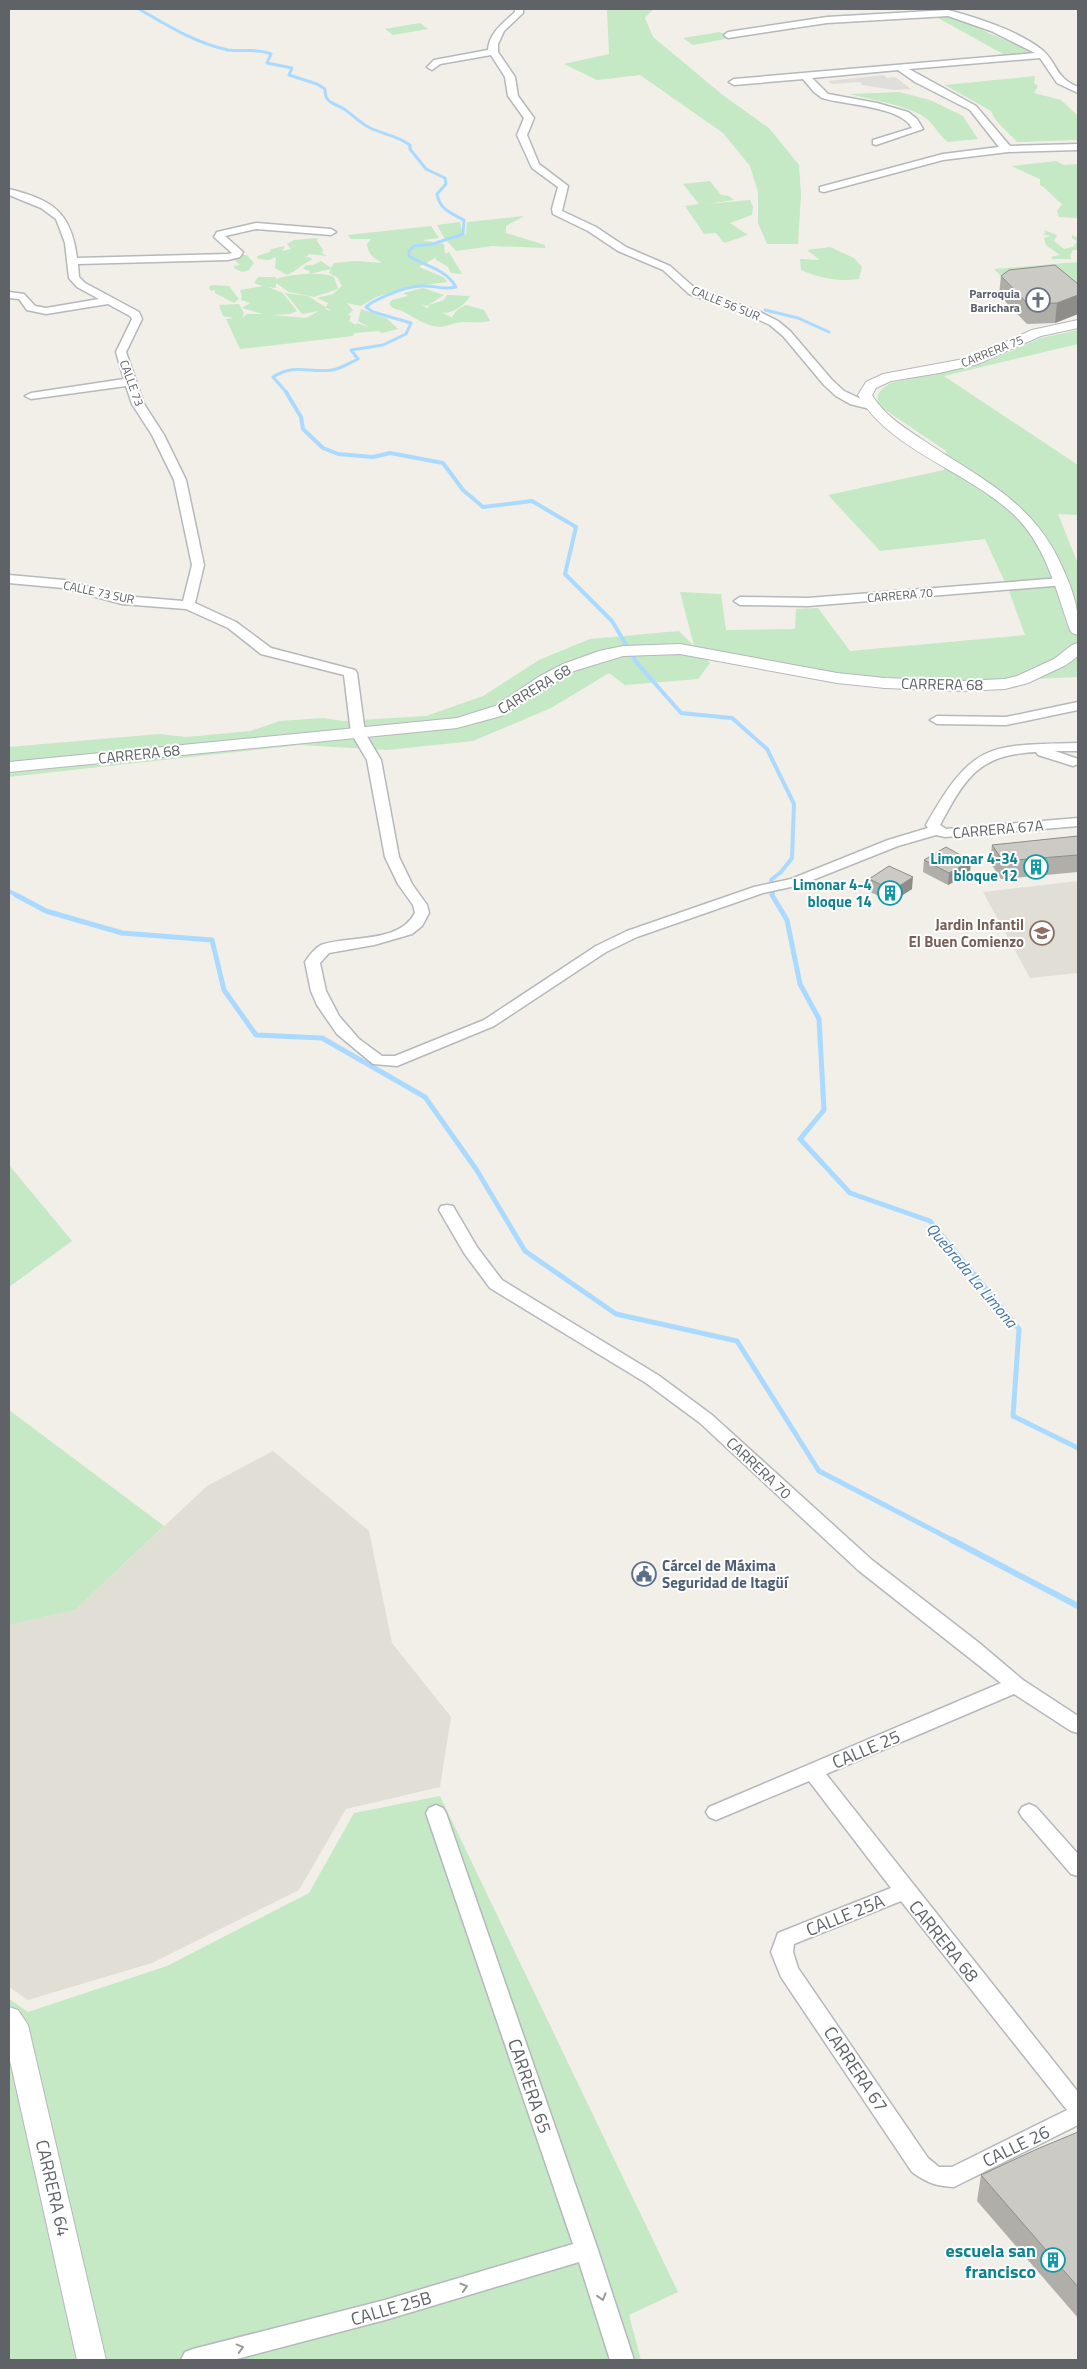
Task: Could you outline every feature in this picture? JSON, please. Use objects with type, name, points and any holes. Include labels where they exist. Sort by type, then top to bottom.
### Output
[{"type":"street","points":[[432,67],[437,62],[493,52],[493,44],[500,30],[519,13],[519,9]]},
{"type":"street","points":[[728,35],[815,21],[948,13],[965,18],[1032,46],[1043,55],[1056,79],[1078,90]]},
{"type":"street","name":"CALLE 56 SUR","points":[[493,52],[510,77],[513,96],[529,118],[522,135],[535,166],[563,186],[563,196],[557,204],[557,212],[591,228],[621,248],[670,270],[681,283],[693,292],[748,310],[774,324],[793,339],[819,375],[831,386],[852,400],[870,406],[924,446],[991,489],[1029,521],[1043,542],[1061,582],[1078,630]]},
{"type":"street","points":[[734,82],[1043,55]]},
{"type":"street","points":[[901,68],[922,84],[973,108],[983,117],[1002,145],[1008,149]]},
{"type":"street","points":[[806,76],[824,96],[890,109],[911,119],[918,125],[918,129],[912,132],[876,142]]},
{"type":"street","points":[[824,188],[943,157],[1008,149],[1020,151],[1078,148]]},
{"type":"street","name":"CALLE 73","points":[[9,192],[55,212],[67,232],[74,278],[81,285],[129,310],[137,319],[121,352],[138,404],[158,435],[180,480],[196,548],[198,565],[188,605]]},
{"type":"street","points":[[73,262],[228,257],[236,255],[238,252],[218,237],[221,234],[256,226],[331,232]]},
{"type":"street","points":[[9,295],[18,294],[26,297],[31,308],[46,310],[110,300]]},
{"type":"street","name":"CARRERA 75","points":[[870,406],[865,394],[867,389],[888,377],[973,362],[1037,333],[1078,324]]},
{"type":"street","points":[[32,396],[130,382]]},
{"type":"street","name":"CALLE 73 SUR","points":[[9,580],[64,584],[122,600],[188,605]]},
{"type":"street","name":"CARRERA 70","points":[[740,601],[808,602],[1061,582]]},
{"type":"street","points":[[188,605],[232,625],[266,651],[350,673],[358,733],[374,760],[392,857],[405,884],[420,905],[422,913],[417,923],[391,937],[324,949],[312,962],[312,971],[320,999],[346,1034],[378,1061],[397,1061],[489,1023],[601,950],[632,934],[759,890],[795,882],[893,843],[937,830]]},
{"type":"street","name":"CARRERA 68","points":[[9,767],[445,725],[478,718],[506,707],[550,677],[590,658],[632,649],[677,648],[836,678],[885,683],[960,686],[1005,684],[1022,680],[1060,662],[1078,648]]},
{"type":"street","points":[[937,720],[1006,721],[1078,706]]},
{"type":"street","name":"CARRERA 67A","points":[[1078,747],[1031,748],[994,754],[979,762],[952,792],[933,825],[937,830],[945,833],[983,832],[1078,822]]},
{"type":"street","name":"CARRERA 67A","points":[[1031,748],[1077,762]]},
{"type":"street","name":"CARRERA 70","points":[[447,1210],[470,1249],[496,1284],[652,1379],[706,1419],[865,1565],[971,1647],[1016,1685],[1078,1726]]},
{"type":"street","name":"CALLE 25","points":[[716,1812],[1016,1685]]},
{"type":"street","name":"CARRERA 68","points":[[813,1772],[1078,2108]]},
{"type":"street","points":[[1029,1812],[1078,1868]]},
{"type":"street","name":"CARRERA 65","points":[[436,1813],[587,2250],[622,2360]]},
{"type":"street","name":"CALLE 25A","points":[[785,1939],[905,1891]]},
{"type":"street","name":"CARRERA 67","points":[[785,1939],[782,1952],[789,1971],[920,2165],[934,2176],[954,2177]]},
{"type":"street","name":"CARRERA 64","points":[[9,2018],[15,2025],[14,2046],[92,2360]]},
{"type":"street","name":"CALLE 26","points":[[954,2177],[1078,2115]]},
{"type":"street","name":"CALLE 25B","points":[[193,2360],[385,2310],[587,2250]]},
{"type":"shaded area","points":[[884,75],[887,78],[895,77],[911,89],[894,90],[862,85],[860,82],[832,84],[828,81]]},
{"type":"shaded area","name":"Jardin Infantil El Buen Comienzo","points":[[1078,881],[1078,973],[1030,978],[983,892]]},
{"type":"shaded area","points":[[273,1451],[369,1531],[392,1643],[451,1717],[440,1787],[346,1809],[299,1890],[152,1963],[28,2000],[9,1987],[9,1625],[75,1610],[207,1486]]},
{"type":"green space","points":[[607,9],[653,9],[645,18],[653,37],[724,96],[769,128],[799,165],[801,195],[798,244],[767,244],[758,223],[758,192],[750,166],[723,133],[640,75],[597,80],[564,64],[609,54]]},
{"type":"green space","points":[[948,15],[1034,53],[1003,54],[938,18]]},
{"type":"green space","points":[[420,23],[428,29],[393,35],[385,29]]},
{"type":"green space","points":[[720,32],[731,38],[693,45],[683,38]]},
{"type":"green space","points":[[1035,76],[1034,83],[1038,86],[1034,93],[1061,100],[1078,116],[1078,140],[1017,142],[999,123],[991,111],[945,85]]},
{"type":"green space","points":[[899,92],[930,100],[963,116],[978,139],[948,142],[930,121],[912,110],[850,94]]},
{"type":"green space","points":[[1056,161],[1064,165],[1078,164],[1078,216],[1076,218],[1059,217],[1057,211],[1062,204],[1040,185],[1040,179],[1011,166]]},
{"type":"green space","points":[[710,181],[721,195],[729,196],[734,200],[706,204],[750,200],[753,207],[752,215],[730,223],[748,235],[724,243],[716,233],[704,234],[685,206],[699,204],[683,184]]},
{"type":"green space","points":[[524,216],[506,226],[506,233],[545,245],[545,248],[492,246],[456,251],[447,241],[466,234],[467,222]]},
{"type":"green space","points":[[460,222],[463,234],[445,239],[437,225]]},
{"type":"green space","points":[[431,226],[439,238],[422,240],[444,244],[445,254],[449,252],[462,274],[451,273],[448,267],[435,259],[438,256],[419,267],[443,277],[448,282],[408,287],[376,297],[361,306],[347,303],[353,310],[348,315],[351,316],[349,321],[356,325],[357,323],[370,328],[358,321],[361,309],[386,318],[398,329],[382,333],[378,331],[354,333],[353,336],[240,349],[226,319],[234,318],[223,316],[219,305],[239,304],[244,313],[242,318],[247,314],[263,314],[242,308],[250,303],[241,300],[240,290],[263,286],[254,283],[258,277],[276,277],[276,279],[309,274],[310,271],[303,269],[306,265],[313,265],[321,261],[331,268],[334,263],[357,261],[382,263],[370,254],[367,244],[371,239],[351,239],[348,235]],"holes":[[[331,269],[329,273],[338,278],[342,286],[333,294],[317,298],[328,303],[326,307],[331,311],[325,309],[327,308],[308,296],[285,293],[302,314],[319,311],[306,318],[273,315],[290,314],[297,311],[283,293],[268,287],[276,288],[276,283],[289,292],[314,297],[338,289],[334,277],[310,274]]]},
{"type":"green space","points":[[1044,230],[1057,235],[1054,241],[1064,249],[1073,247],[1077,241],[1072,238],[1072,235],[1078,238],[1078,250],[1073,250],[1070,255],[1071,259],[1052,259],[1051,257],[1060,255],[1046,245],[1044,238],[1051,236],[1042,234],[1046,233]]},
{"type":"green space","points":[[318,238],[317,241],[323,250],[322,253],[327,256],[309,254],[306,257],[312,258],[311,260],[287,275],[275,268],[276,257],[269,260],[258,259],[257,256],[270,252],[271,249],[285,246],[282,251],[291,249],[287,244],[294,240]]},
{"type":"green space","points":[[830,247],[854,258],[862,267],[859,279],[830,279],[801,270],[800,259],[820,260],[807,250]]},
{"type":"green space","points":[[241,255],[247,255],[254,263],[249,270],[242,272],[234,268],[234,266],[240,265],[234,260]]},
{"type":"green space","points":[[1078,262],[1078,283],[1071,284],[1011,287],[994,269]]},
{"type":"green space","points":[[211,285],[229,286],[239,299],[234,303],[215,293],[215,290],[211,291],[209,288]]},
{"type":"green space","points":[[423,288],[444,295],[427,306],[420,304],[428,309],[429,305],[444,300],[447,295],[470,296],[458,308],[442,313],[462,322],[441,327],[424,323],[395,309],[389,304],[392,300],[408,296],[403,293]]},
{"type":"green space","points":[[466,305],[484,310],[490,321],[462,322],[452,317],[457,310]]},
{"type":"green space","points":[[1078,330],[1078,344],[944,376],[1078,465],[1078,515],[1058,514],[1078,564],[1078,677],[960,682],[846,675],[697,650],[710,663],[698,679],[625,685],[609,673],[551,708],[473,741],[387,750],[300,745],[9,777],[9,747],[159,734],[186,737],[250,731],[280,721],[323,718],[343,721],[426,716],[483,696],[539,660],[590,639],[679,631],[694,646],[680,592],[721,594],[726,630],[795,629],[796,609],[818,608],[850,651],[1025,635],[1009,591],[985,539],[880,551],[828,495],[944,470],[946,451],[878,405],[879,394],[887,385],[988,361],[1041,338]]},
{"type":"green space","points":[[9,1165],[72,1241],[9,1287]]},
{"type":"green space","points":[[9,1410],[164,1526],[75,1610],[9,1625]]},
{"type":"green space","points":[[440,1796],[678,2292],[629,2315],[641,2360],[9,2360],[9,1999],[28,2012],[167,1966],[309,1893],[354,1813]]},
{"type":"building","points":[[1055,265],[1078,284],[1078,295],[1057,303],[1028,304],[1001,276],[1009,270]]},
{"type":"building","points":[[1078,836],[1078,855],[1003,861],[992,845]]},
{"type":"building","points":[[946,847],[971,861],[949,873],[924,860]]},
{"type":"building","points":[[889,866],[913,877],[893,890],[869,879]]},
{"type":"building","name":"escuela san francisco","points":[[1078,2132],[1078,2287],[981,2175]]},
{"type":"waterway","points":[[139,9],[160,22],[204,43],[228,50],[261,51],[271,54],[267,63],[292,68],[289,75],[317,84],[325,89],[326,97],[330,102],[344,109],[363,124],[401,139],[410,145],[410,149],[426,169],[445,178],[446,184],[437,194],[443,207],[464,220],[463,234],[433,244],[414,246],[409,251],[409,256],[441,272],[456,287],[424,286],[403,289],[371,303],[366,307],[373,312],[411,323],[406,334],[383,345],[351,350],[358,359],[339,368],[323,371],[295,369],[273,377],[287,393]]},
{"type":"waterway","points":[[765,310],[798,318],[829,332]]},
{"type":"waterway","name":"Quebrada La Limona","points":[[286,392],[301,417],[303,429],[323,448],[338,454],[373,457],[390,453],[443,463],[463,490],[483,507],[532,501],[576,527],[565,574],[612,621],[637,663],[681,713],[732,718],[767,749],[794,804],[792,858],[781,872],[771,880],[773,896]]},
{"type":"waterway","points":[[9,891],[18,896]]},
{"type":"waterway","points":[[16,895],[46,911],[122,933],[212,940],[224,990],[256,1035],[322,1038],[425,1097],[476,1169],[525,1251],[616,1314],[737,1341],[819,1471],[954,1541]]},
{"type":"waterway","name":"Quebrada La Limona","points":[[772,895],[787,920],[800,984],[819,1019],[824,1110],[800,1139],[850,1193],[930,1221],[1019,1329],[1013,1416],[1078,1448]]},
{"type":"waterway","points":[[952,1540],[1078,1606]]},
{"type":"place","name":"Parroquia Barichara","points":[[1038,300]]},
{"type":"place","name":"Limonar 4-34 bloque 12","points":[[1036,867]]},
{"type":"place","name":"Limonar 4-4 bloque 14","points":[[890,893]]},
{"type":"place","name":"Jardin Infantil El Buen Comienzo","points":[[1042,933]]},
{"type":"place","name":"Cárcel de Máxima Seguridad de Itagüí","points":[[644,1574]]},
{"type":"place","name":"escuela san francisco","points":[[1053,2260]]}]
